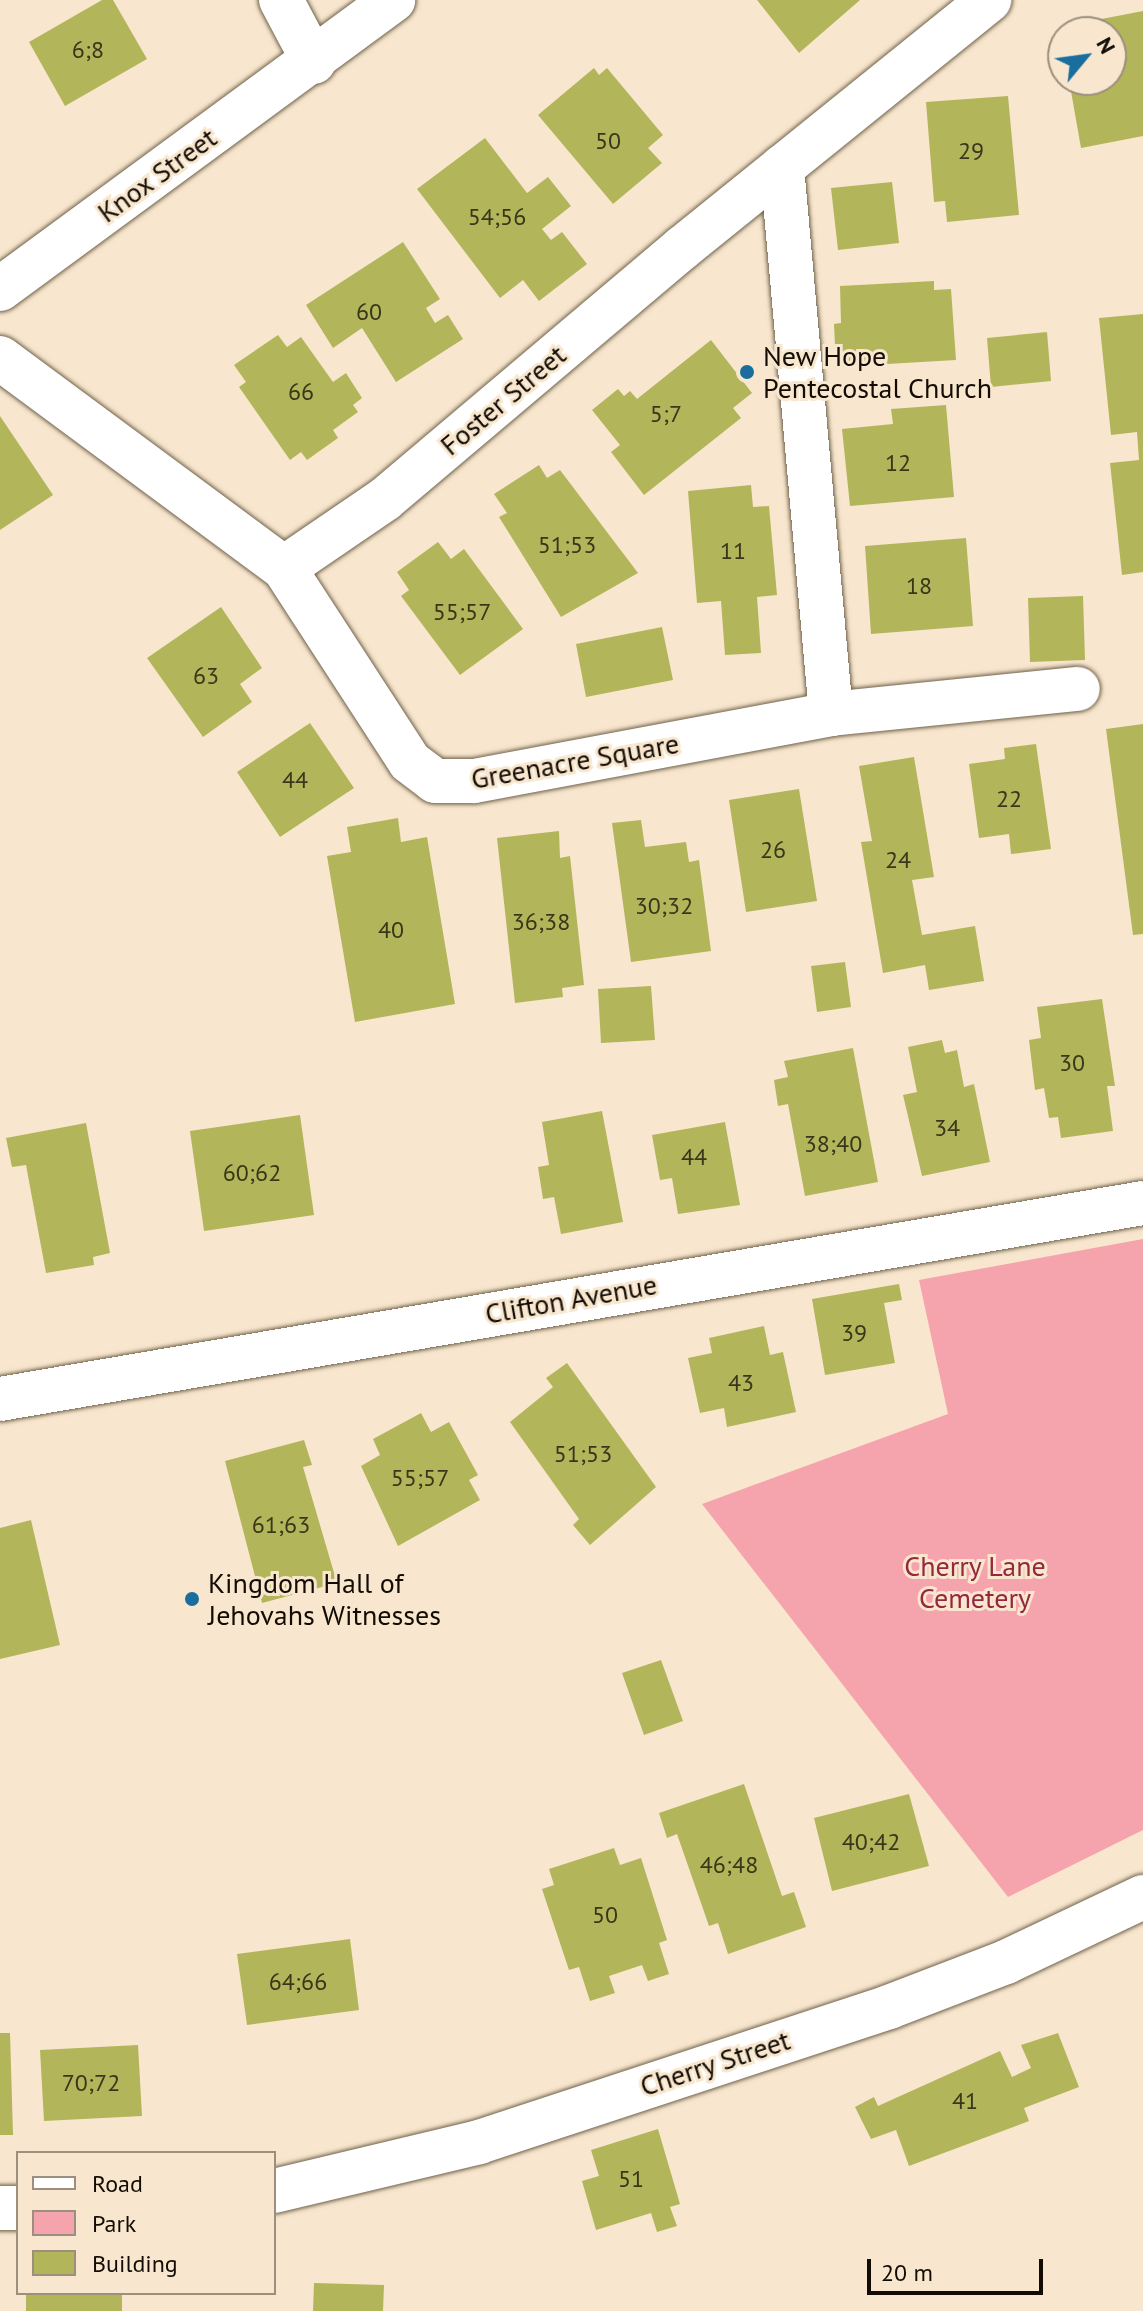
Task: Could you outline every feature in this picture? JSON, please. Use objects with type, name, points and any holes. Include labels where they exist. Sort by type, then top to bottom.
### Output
[{"type":"street","points":[[281,0],[314,62]]},
{"type":"street","name":"Knox Street","points":[[0,289],[314,62],[393,0]]},
{"type":"street","name":"Foster Street","points":[[284,568],[385,499],[782,167],[989,0]]},
{"type":"street","points":[[782,167],[831,714]]},
{"type":"street","points":[[0,358],[284,568]]},
{"type":"street","name":"Greenacre Square","points":[[284,568],[410,762],[435,781],[474,781],[831,714],[1078,689]]},
{"type":"street","name":"Clifton Avenue","points":[[0,1399],[1143,1203]]},
{"type":"street","name":"Cherry Street","points":[[276,2191],[479,2142],[889,2007],[1006,1962],[1143,1897]]},
{"type":"green space","name":"Cherry Lane Cemetery","points":[[1143,1239],[1143,1830],[1008,1897],[702,1504],[948,1414],[919,1280]]},
{"type":"building","points":[[102,0],[113,0],[147,59],[65,106],[29,42]]},
{"type":"building","points":[[757,0],[860,0],[799,53]]},
{"type":"building","points":[[1143,11],[1143,136],[1081,148],[1072,96],[1127,96],[1127,16],[1117,16]]},
{"type":"building","points":[[594,68],[599,75],[607,68],[663,135],[648,148],[662,163],[613,204],[538,115]]},
{"type":"building","points":[[1008,96],[1019,215],[947,222],[945,201],[934,202],[926,102]]},
{"type":"building","points":[[485,138],[527,193],[548,177],[571,206],[542,229],[551,240],[562,232],[587,264],[539,301],[523,280],[500,298],[417,189]]},
{"type":"building","points":[[892,182],[899,243],[838,250],[831,188]]},
{"type":"building","points":[[403,242],[440,299],[426,308],[435,323],[448,315],[463,339],[396,382],[362,328],[333,348],[306,305]]},
{"type":"building","points":[[934,281],[934,290],[951,289],[956,360],[836,367],[834,324],[841,323],[840,286]]},
{"type":"building","points":[[1143,314],[1143,572],[1122,575],[1110,463],[1139,460],[1137,432],[1111,435],[1099,318]]},
{"type":"building","points":[[1047,332],[1051,381],[991,387],[987,338]]},
{"type":"building","points":[[278,335],[287,347],[301,337],[333,382],[346,373],[362,398],[353,405],[358,412],[333,430],[338,438],[307,460],[301,452],[290,460],[239,387],[246,382],[234,365]]},
{"type":"building","points":[[711,340],[752,393],[733,408],[741,418],[644,495],[611,452],[620,445],[592,410],[618,389],[624,396],[630,391],[637,399]]},
{"type":"building","points":[[946,405],[954,497],[850,506],[842,429],[893,424],[891,409]]},
{"type":"building","points":[[0,416],[53,495],[0,530]]},
{"type":"building","points":[[539,465],[547,478],[560,470],[638,573],[561,617],[499,517],[507,513],[494,494]]},
{"type":"building","points":[[751,485],[753,507],[769,506],[777,595],[757,597],[761,653],[725,655],[721,601],[697,603],[688,491]]},
{"type":"building","points":[[966,538],[973,626],[871,634],[865,546]]},
{"type":"building","points":[[438,542],[451,559],[464,549],[523,629],[460,675],[401,596],[409,590],[397,572]]},
{"type":"building","points":[[1083,596],[1085,660],[1030,662],[1028,598]]},
{"type":"building","points":[[221,607],[262,668],[240,684],[252,702],[203,737],[147,658]]},
{"type":"building","points":[[662,627],[673,680],[586,697],[576,644]]},
{"type":"building","points":[[310,723],[354,788],[280,837],[237,772]]},
{"type":"building","points":[[1143,724],[1143,934],[1133,935],[1106,729]]},
{"type":"building","points":[[1036,744],[1051,849],[1011,854],[1009,834],[979,838],[969,764],[1005,759],[1004,748]]},
{"type":"building","points":[[914,757],[934,877],[912,880],[922,935],[975,926],[984,981],[929,990],[925,965],[883,973],[861,842],[872,841],[859,766]]},
{"type":"building","points":[[799,789],[817,901],[746,912],[729,800]]},
{"type":"building","points":[[398,818],[401,842],[427,837],[455,1004],[355,1022],[327,856],[351,852],[347,827]]},
{"type":"building","points":[[641,820],[645,847],[686,842],[689,862],[699,860],[711,951],[631,962],[612,823]]},
{"type":"building","points":[[559,831],[560,858],[570,856],[584,985],[562,988],[563,997],[515,1003],[497,838]]},
{"type":"building","points":[[845,962],[851,1007],[817,1012],[811,966]]},
{"type":"building","points":[[651,986],[655,1040],[601,1043],[598,989]]},
{"type":"building","points":[[1102,999],[1115,1086],[1107,1086],[1113,1131],[1061,1138],[1058,1117],[1049,1118],[1044,1088],[1035,1090],[1029,1040],[1041,1038],[1037,1007]]},
{"type":"building","points":[[942,1040],[945,1053],[957,1050],[964,1087],[974,1084],[990,1162],[922,1176],[903,1095],[917,1092],[908,1047]]},
{"type":"building","points":[[853,1048],[878,1182],[805,1196],[788,1104],[778,1106],[774,1080],[788,1077],[784,1061]]},
{"type":"building","points":[[602,1111],[623,1222],[561,1234],[554,1197],[543,1199],[538,1167],[549,1165],[542,1122]]},
{"type":"building","points":[[300,1115],[314,1215],[204,1231],[190,1131]]},
{"type":"building","points":[[725,1122],[740,1205],[678,1214],[672,1178],[660,1180],[652,1135]]},
{"type":"building","points":[[86,1123],[110,1253],[93,1257],[94,1265],[46,1273],[26,1165],[12,1167],[6,1138]]},
{"type":"building","points":[[899,1284],[902,1300],[884,1303],[895,1363],[825,1375],[812,1299]]},
{"type":"building","points":[[764,1326],[770,1355],[783,1352],[796,1412],[727,1427],[724,1408],[700,1413],[688,1358],[712,1353],[709,1338]]},
{"type":"building","points":[[567,1363],[656,1487],[590,1545],[573,1525],[579,1519],[510,1422],[553,1387],[546,1378]]},
{"type":"building","points":[[421,1413],[431,1432],[449,1422],[478,1475],[469,1480],[480,1500],[398,1546],[361,1466],[380,1455],[373,1439]]},
{"type":"building","points":[[304,1440],[312,1465],[303,1467],[337,1583],[262,1603],[225,1461]]},
{"type":"building","points":[[31,1520],[60,1645],[0,1659],[0,1528]]},
{"type":"building","points":[[661,1660],[683,1721],[644,1735],[622,1673]]},
{"type":"building","points":[[744,1784],[782,1896],[794,1892],[806,1927],[728,1954],[718,1923],[709,1926],[677,1834],[667,1838],[659,1813]]},
{"type":"building","points":[[909,1794],[929,1866],[832,1891],[814,1818]]},
{"type":"building","points":[[614,1848],[620,1865],[641,1858],[667,1940],[659,1943],[669,1974],[648,1981],[642,1965],[609,1976],[615,1993],[590,2001],[579,1967],[569,1970],[542,1889],[554,1885],[549,1869]]},
{"type":"building","points":[[350,1939],[359,2010],[247,2025],[237,1954]]},
{"type":"building","points":[[0,2033],[10,2033],[13,2135],[0,2135]]},
{"type":"building","points":[[1058,2033],[1079,2087],[1024,2108],[1029,2121],[909,2166],[896,2130],[871,2139],[855,2107],[874,2097],[878,2106],[1000,2051],[1012,2077],[1031,2068],[1021,2045]]},
{"type":"building","points":[[138,2045],[142,2116],[44,2121],[40,2050]]},
{"type":"building","points":[[658,2129],[680,2204],[670,2207],[677,2226],[657,2232],[651,2213],[596,2230],[582,2181],[599,2176],[591,2150]]},
{"type":"building","points":[[314,2283],[384,2285],[383,2311],[313,2311]]},
{"type":"building","points":[[26,2295],[122,2295],[122,2311],[26,2311]]},
{"type":"place","name":"New Hope Pentecostal Church","points":[[747,372]]},
{"type":"place","name":"Kingdom Hall of Jehovahs Witnesses","points":[[192,1599]]}]
